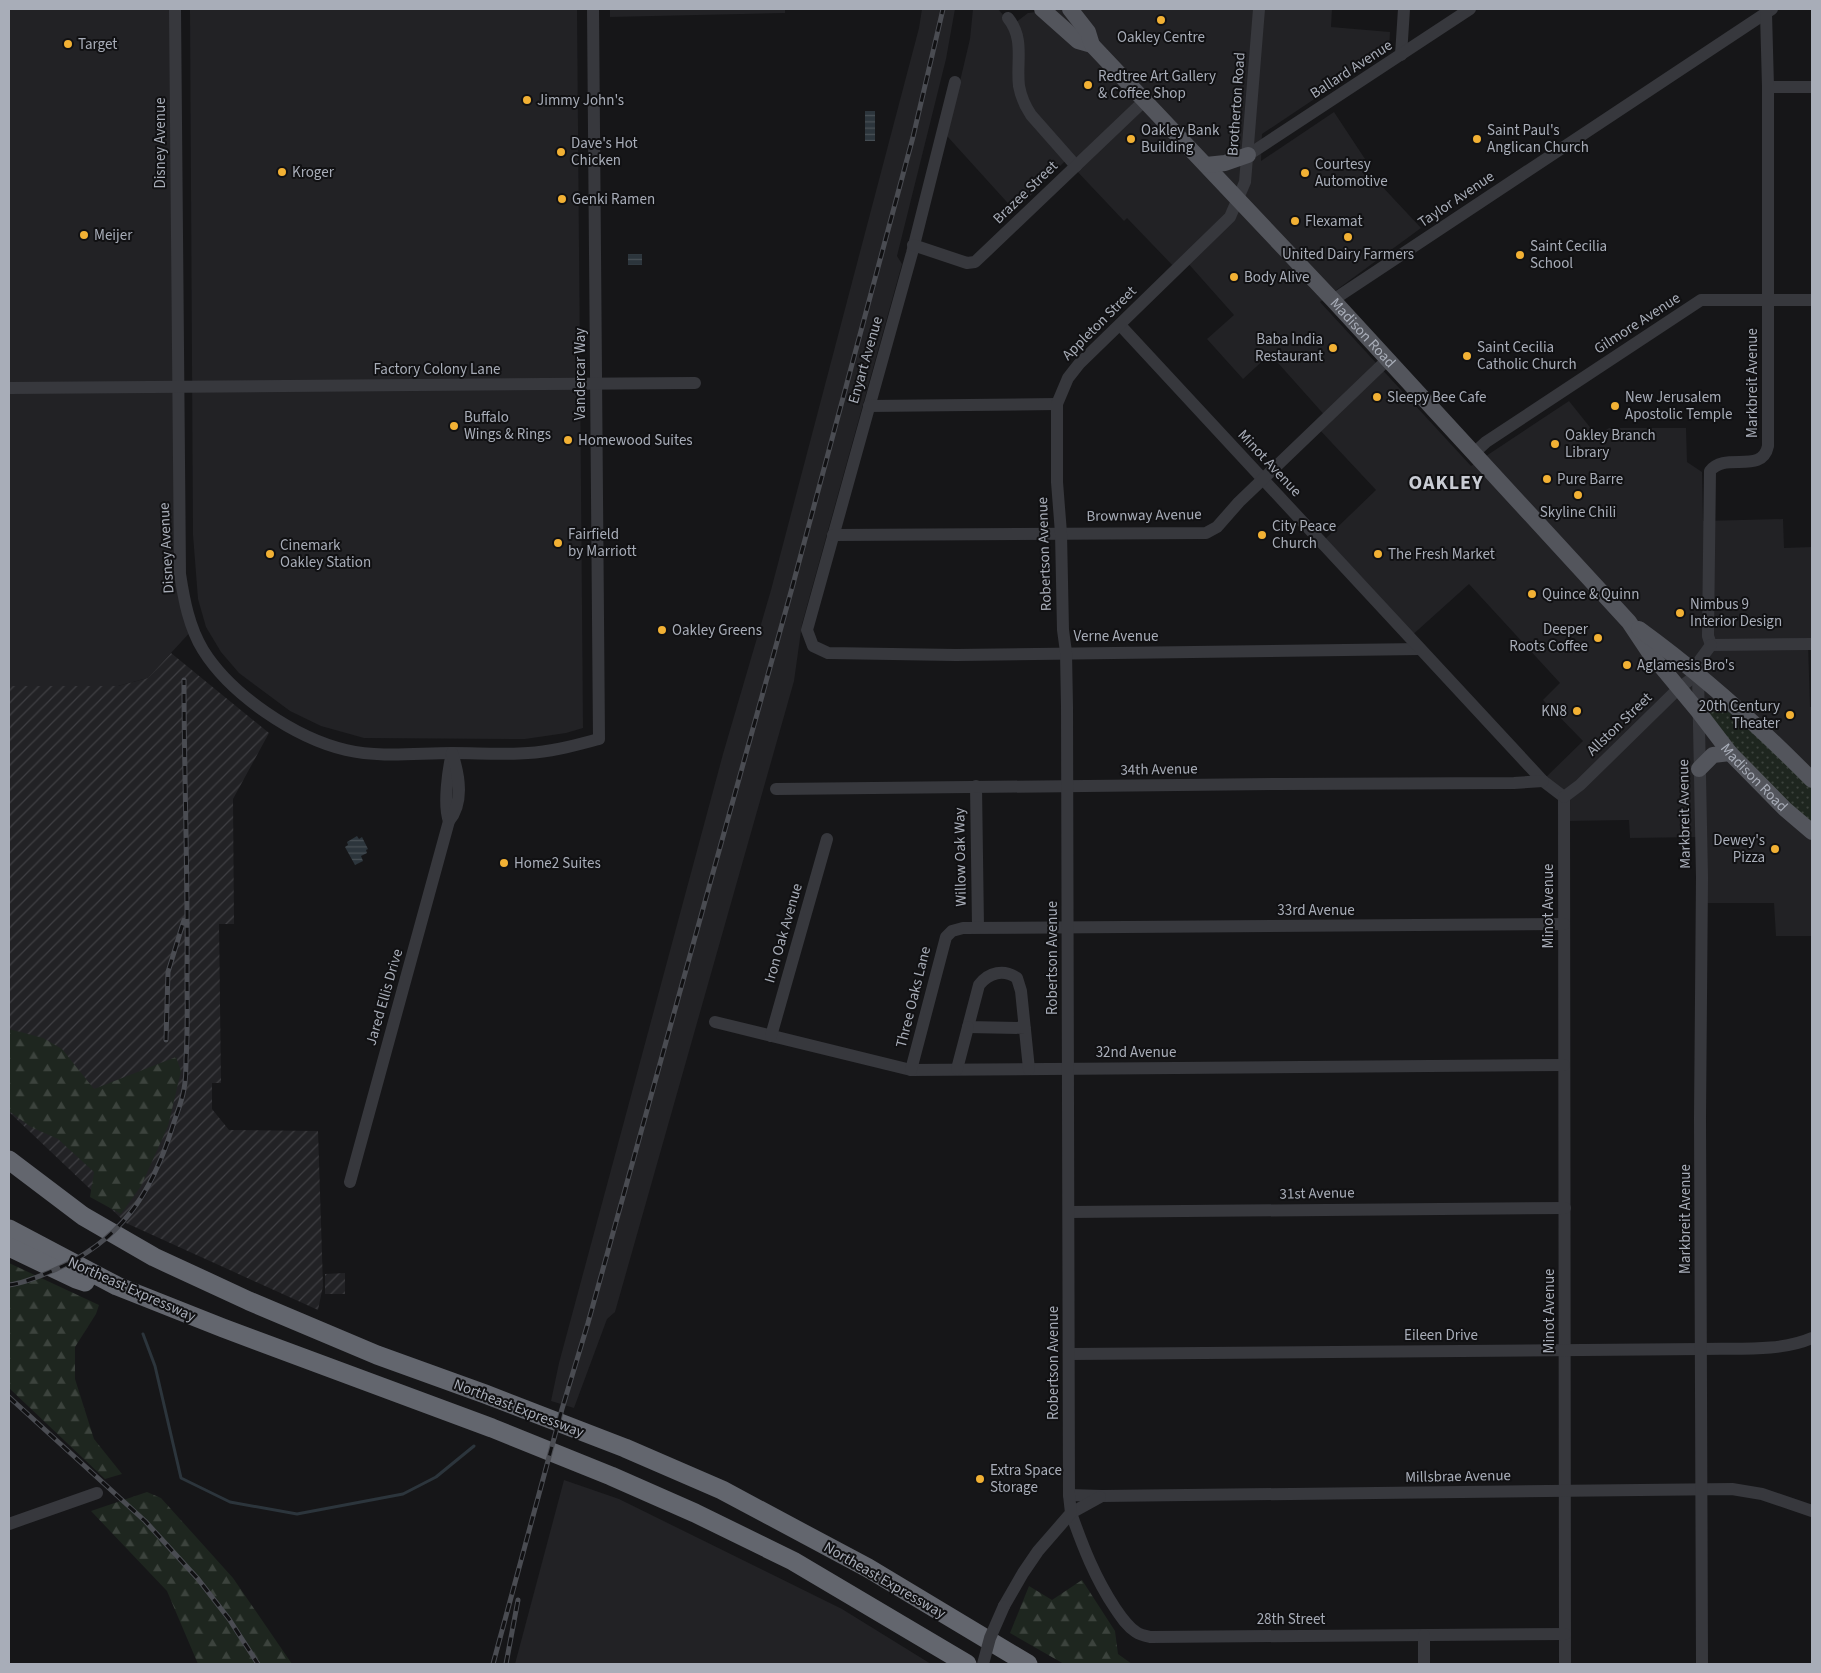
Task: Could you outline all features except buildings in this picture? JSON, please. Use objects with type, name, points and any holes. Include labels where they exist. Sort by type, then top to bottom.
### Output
[{"type":"highway","name":"Northeast Expressway","points":[[9,1160],[83,1216],[154,1257],[248,1301],[377,1355],[607,1441],[722,1490],[868,1568],[1028,1664]]},
{"type":"highway","name":"Northeast Expressway","points":[[9,1228],[118,1286],[232,1332],[492,1428],[628,1484],[793,1561],[967,1664]]},
{"type":"highway","points":[[9,1247],[76,1279],[152,1300]]},
{"type":"main road","name":"Madison Road","points":[[1042,9],[1078,41],[1092,45]]},
{"type":"main road","name":"Madison Road","points":[[1070,9],[1088,32],[1092,45],[1333,300],[1629,622],[1649,652],[1730,753],[1785,809],[1812,832]]},
{"type":"main road","points":[[1206,165],[1225,163],[1248,155]]},
{"type":"main road","name":"Madison Road","points":[[1629,622],[1698,674],[1781,748],[1812,780]]},
{"type":"main road","points":[[1649,652],[1683,662]]},
{"type":"main road","points":[[1699,769],[1713,755],[1730,753]]},
{"type":"street","name":"Disney Avenue","points":[[175,9],[180,574],[185,605],[193,629],[203,649],[212,663],[239,691],[276,719],[302,734],[346,750],[373,755],[529,754],[561,749],[599,739]]},
{"type":"street","name":"Vandercar Way","points":[[593,9],[599,739]]},
{"type":"street","name":"Brotherton Road","points":[[1239,200],[1245,182],[1248,155],[1259,9]]},
{"type":"street","points":[[1401,55],[1404,9]]},
{"type":"street","name":"Ballard Avenue","points":[[1248,155],[1470,9]]},
{"type":"street","name":"Markbreit Avenue","points":[[1702,1664],[1700,1109],[1702,877],[1698,664],[1711,645],[1708,636],[1709,476],[1714,466],[1720,462],[1754,462],[1764,456],[1767,451],[1769,11]]},
{"type":"street","name":"Taylor Avenue","points":[[1333,300],[1769,11]]},
{"type":"street","points":[[1008,18],[1018,33],[1020,43],[1019,85],[1026,107],[1076,166]]},
{"type":"street","name":"Enyart Avenue","points":[[813,646],[807,630],[914,244],[955,82]]},
{"type":"street","points":[[1768,87],[1812,87]]},
{"type":"street","name":"Brazee Street","points":[[914,244],[967,263],[975,262],[1144,101]]},
{"type":"street","name":"Appleton Street","points":[[1057,404],[1068,378],[1079,364],[1230,217],[1239,200]]},
{"type":"street","name":"Gilmore Avenue","points":[[1474,453],[1486,442],[1701,300],[1812,300]]},
{"type":"street","name":"Minot Avenue","points":[[1120,325],[1542,781],[1564,797],[1565,1664]]},
{"type":"street","name":"Brownway Avenue","points":[[833,535],[1206,533],[1217,527],[1239,502],[1387,360]]},
{"type":"street","name":"Factory Colony Lane","points":[[9,388],[695,383]]},
{"type":"street","points":[[869,406],[1057,404]]},
{"type":"street","name":"Robertson Avenue","points":[[1057,404],[1057,482],[1063,630],[1066,652],[1068,787],[1069,1495],[1071,1513],[1078,1531]]},
{"type":"street","points":[[1711,645],[1812,644]]},
{"type":"street","name":"Verne Avenue","points":[[813,646],[828,653],[956,655],[1066,652],[1420,649]]},
{"type":"street","name":"Allston Street","points":[[1564,797],[1592,773],[1679,688],[1698,674]]},
{"type":"street","name":"Jared Ellis Drive","points":[[350,1182],[449,821],[456,814],[458,772],[452,753]]},
{"type":"street","name":"34th Avenue","points":[[776,789],[1514,783],[1542,781]]},
{"type":"street","name":"Willow Oak Way","points":[[976,786],[978,927]]},
{"type":"street","name":"Iron Oak Avenue","points":[[771,1036],[827,840]]},
{"type":"street","name":"33rd Avenue","points":[[1068,928],[1564,924]]},
{"type":"street","name":"Three Oaks Lane","points":[[912,1070],[946,937],[952,931],[978,927],[1068,928]]},
{"type":"street","points":[[956,1069],[979,984],[987,976],[1009,972],[1017,978],[1021,991],[1029,1069]]},
{"type":"street","name":"32nd Avenue","points":[[715,1022],[912,1070],[1564,1066]]},
{"type":"street","points":[[968,1027],[1025,1028]]},
{"type":"street","name":"31st Avenue","points":[[1069,1212],[1565,1208]]},
{"type":"street","name":"Eileen Drive","points":[[1070,1354],[1702,1349],[1780,1347],[1793,1345],[1812,1338]]},
{"type":"street","name":"Millsbrae Avenue","points":[[1069,1495],[1732,1489],[1750,1491],[1812,1510]]},
{"type":"street","points":[[9,1524],[97,1493]]},
{"type":"street","name":"Millsbrae Avenue","points":[[1071,1513],[1102,1496]]},
{"type":"street","points":[[982,1664],[990,1638],[1004,1606],[1023,1572],[1038,1551],[1071,1513]]},
{"type":"street","name":"28th Street","points":[[1078,1531],[1092,1569],[1104,1592],[1126,1623],[1142,1635],[1160,1637],[1565,1634]]},
{"type":"street","points":[[1424,1635],[1424,1664]]},
{"type":"shaded area","points":[[9,9],[175,9],[180,574],[193,629],[148,678],[118,686],[9,686]]},
{"type":"shaded area","points":[[190,9],[577,9],[583,728],[566,733],[525,739],[364,738],[321,726],[290,711],[239,673],[221,652],[206,627],[198,599],[193,535]]},
{"type":"shaded area","points":[[610,9],[785,9],[785,13],[610,17]]},
{"type":"shaded area","points":[[922,9],[955,9],[946,59],[897,256],[902,264],[802,624],[794,681],[615,1312],[607,1319],[574,1408],[551,1401],[559,1363],[723,754],[771,590],[919,28]]},
{"type":"shaded area","points":[[973,9],[998,9],[1005,17],[1013,32],[1014,88],[1066,160],[1015,211],[947,136],[970,39]]},
{"type":"shaded area","points":[[1060,9],[1332,9],[1331,27],[1390,32],[1389,49],[1262,134],[1261,161],[1334,112],[1367,162],[1363,166],[1421,228],[1320,302],[1471,466],[1569,401],[1597,436],[1609,428],[1686,428],[1687,462],[1702,472],[1703,521],[1783,519],[1784,548],[1812,547],[1812,643],[1808,643],[1810,707],[1812,707],[1812,936],[1776,936],[1774,903],[1702,903],[1701,837],[1630,838],[1629,820],[1564,821],[1564,797],[1542,781],[1583,741],[1543,700],[1560,683],[1469,584],[1409,638],[1321,543],[1376,490],[1318,428],[1328,419],[1270,354],[1243,379],[1207,339],[1234,315],[1186,261],[1177,270],[1127,218],[1124,221],[1074,168],[1026,99],[1015,23],[1028,13]]},
{"type":"shaded area","points":[[865,111],[875,111],[875,141],[865,141]]},
{"type":"shaded area","points":[[628,254],[642,254],[642,265],[628,265]]},
{"type":"shaded area","points":[[171,653],[269,733],[233,799],[234,924],[219,924],[221,1083],[212,1083],[212,1109],[229,1130],[318,1131],[323,1286],[318,1310],[126,1223],[9,1112],[9,686],[118,686],[148,678]]},
{"type":"shaded area","points":[[357,836],[359,839],[362,837],[368,849],[366,850],[367,853],[361,856],[363,861],[355,865],[345,847],[348,845],[347,842]]},
{"type":"shaded area","points":[[345,1273],[345,1294],[325,1294],[325,1274]]},
{"type":"shaded area","points":[[564,1480],[619,1499],[842,1609],[931,1664],[515,1664]]},
{"type":"green space","points":[[1711,702],[1719,703],[1739,722],[1757,732],[1812,788],[1812,823],[1757,773],[1707,715],[1706,706]]},
{"type":"green space","points":[[9,1029],[43,1038],[62,1049],[94,1089],[176,1057],[181,1071],[168,1126],[141,1186],[121,1214],[90,1197],[94,1172],[58,1139],[31,1127],[9,1111]]},
{"type":"green space","points":[[9,1263],[99,1305],[96,1314],[75,1347],[75,1379],[94,1439],[122,1474],[105,1479],[9,1388]]},
{"type":"green space","points":[[147,1492],[161,1498],[233,1578],[292,1664],[198,1664],[167,1591],[91,1511]]},
{"type":"green space","points":[[1082,1580],[1115,1631],[1118,1654],[1132,1664],[1064,1664],[1010,1633],[1029,1586],[1052,1600]]},
{"type":"waterway","points":[[143,1334],[155,1366],[181,1478],[230,1502],[297,1514],[403,1494],[436,1477],[474,1446]]},
{"type":"railway","points":[[493,1664],[562,1409],[588,1323],[792,588],[913,137],[943,9]]},
{"type":"railway","points":[[9,1285],[36,1278],[76,1259],[97,1246],[115,1230],[130,1213],[155,1173],[165,1150],[182,1098],[186,1078],[187,1016],[184,680]]},
{"type":"railway","points":[[166,1040],[168,972],[184,920]]},
{"type":"railway","points":[[9,1397],[145,1521],[198,1579],[229,1619],[258,1664]]},
{"type":"railway","points":[[506,1664],[518,1600]]},
{"type":"place","name":"Oakley Centre","points":[[1161,20]]},
{"type":"place","name":"Target","points":[[68,44]]},
{"type":"place","name":"Redtree Art Gallery & Coffee Shop","points":[[1088,85]]},
{"type":"place","name":"Jimmy John's","points":[[527,100]]},
{"type":"place","name":"Oakley Bank Building","points":[[1131,139]]},
{"type":"place","name":"Saint Paul's Anglican Church","points":[[1477,139]]},
{"type":"place","name":"Dave's Hot Chicken","points":[[561,152]]},
{"type":"place","name":"Kroger","points":[[282,172]]},
{"type":"place","name":"Courtesy Automotive","points":[[1305,173]]},
{"type":"place","name":"Genki Ramen","points":[[562,199]]},
{"type":"place","name":"Flexamat","points":[[1295,221]]},
{"type":"place","name":"Meijer","points":[[84,235]]},
{"type":"place","name":"United Dairy Farmers","points":[[1348,237]]},
{"type":"place","name":"Saint Cecilia School","points":[[1520,255]]},
{"type":"place","name":"Body Alive","points":[[1234,277]]},
{"type":"place","name":"Baba India Restaurant","points":[[1333,348]]},
{"type":"place","name":"Saint Cecilia Catholic Church","points":[[1467,356]]},
{"type":"place","name":"Sleepy Bee Cafe","points":[[1377,397]]},
{"type":"place","name":"New Jerusalem Apostolic Temple","points":[[1615,406]]},
{"type":"place","name":"Buffalo Wings & Rings","points":[[454,426]]},
{"type":"place","name":"Homewood Suites","points":[[568,440]]},
{"type":"place","name":"Oakley Branch Library","points":[[1555,444]]},
{"type":"place","name":"Pure Barre","points":[[1547,479]]},
{"type":"place","name":"Skyline Chili","points":[[1578,495]]},
{"type":"place","name":"City Peace Church","points":[[1262,535]]},
{"type":"place","name":"Fairfield by Marriott","points":[[558,543]]},
{"type":"place","name":"Cinemark Oakley Station","points":[[270,554]]},
{"type":"place","name":"The Fresh Market","points":[[1378,554]]},
{"type":"place","name":"Quince & Quinn","points":[[1532,594]]},
{"type":"place","name":"Nimbus 9 Interior Design","points":[[1680,613]]},
{"type":"place","name":"Oakley Greens","points":[[662,630]]},
{"type":"place","name":"Deeper Roots Coffee","points":[[1598,638]]},
{"type":"place","name":"Aglamesis Bro's","points":[[1627,665]]},
{"type":"place","name":"KN8","points":[[1577,711]]},
{"type":"place","name":"20th Century Theater","points":[[1790,715]]},
{"type":"place","name":"Dewey's Pizza","points":[[1775,849]]},
{"type":"place","name":"Home2 Suites","points":[[504,863]]},
{"type":"place","name":"Extra Space Storage","points":[[980,1479]]},
{"type":"district","name":"OAKLEY","points":[[1446,482]]}]
